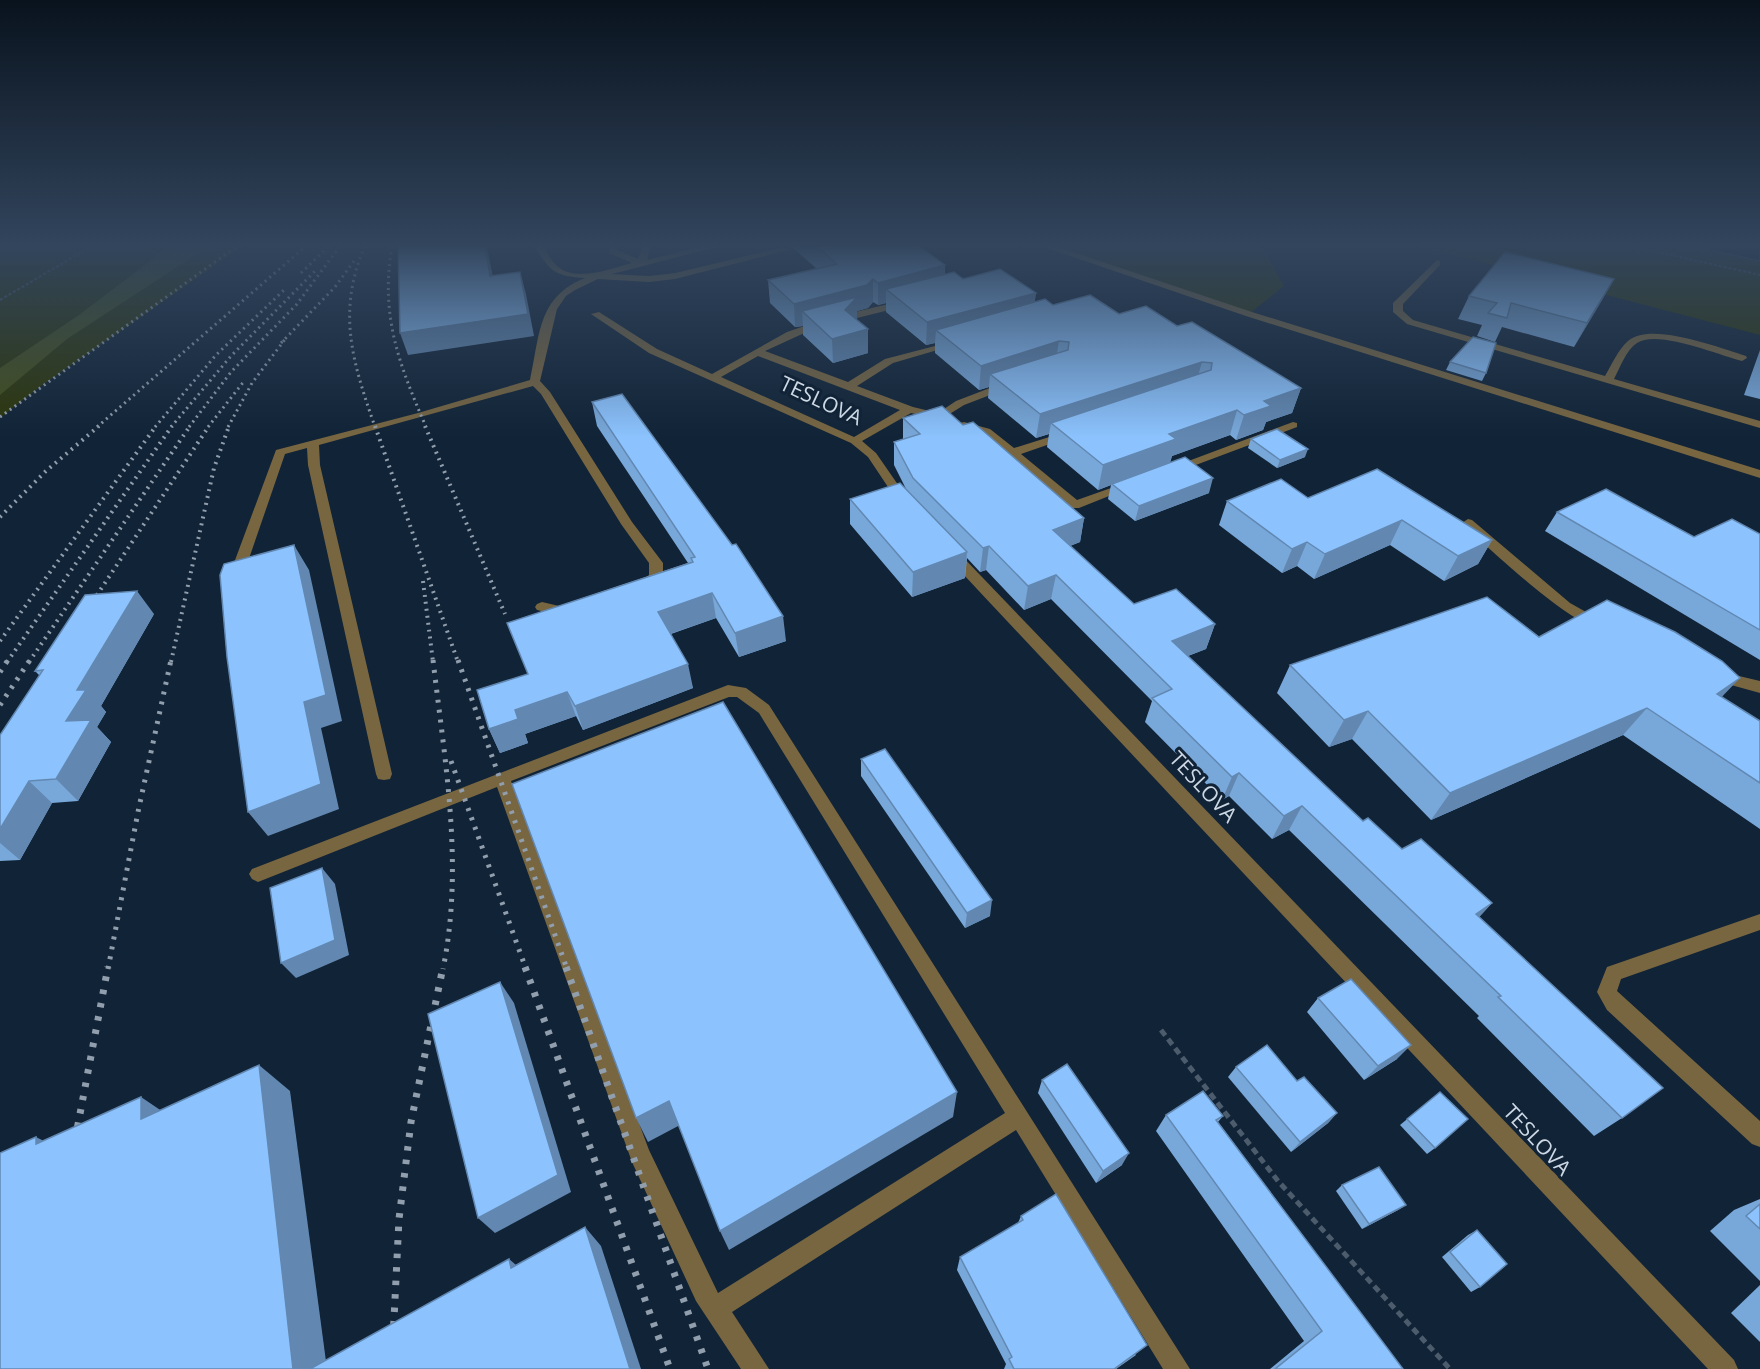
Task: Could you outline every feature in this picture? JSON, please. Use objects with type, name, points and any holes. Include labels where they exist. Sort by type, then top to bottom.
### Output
[{"type":"lane","points":[[535,382],[554,310]]},
{"type":"lane","points":[[712,378],[757,352],[776,338],[879,310]]},
{"type":"lane","points":[[1237,310],[1760,474]]},
{"type":"lane","points":[[1398,310],[1403,318],[1410,322],[1760,425]]},
{"type":"lane","name":"TESLOVA","points":[[596,314],[653,351],[855,441],[872,455],[897,494],[917,517]]},
{"type":"lane","points":[[1608,380],[1634,340],[1643,337],[1675,339],[1742,358]]},
{"type":"lane","points":[[849,386],[889,361],[966,339]]},
{"type":"lane","points":[[757,352],[909,408],[986,431],[1075,505],[1140,481]]},
{"type":"lane","points":[[231,592],[280,452],[422,415],[535,382]]},
{"type":"lane","points":[[535,382],[545,392],[627,524],[656,563],[656,577],[635,590]]},
{"type":"lane","points":[[940,417],[960,403],[1018,382]]},
{"type":"lane","points":[[855,441],[909,408]]},
{"type":"lane","points":[[1162,473],[1293,425]]},
{"type":"lane","points":[[1012,453],[1078,431]]},
{"type":"lane","points":[[313,443],[314,465],[384,774]]},
{"type":"lane","points":[[1468,523],[1565,606],[1605,629]]},
{"type":"lane","name":"TESLOVA","points":[[941,542],[1725,1369]]},
{"type":"lane","points":[[542,607],[565,613],[575,610]]},
{"type":"lane","points":[[1700,671],[1760,687]]},
{"type":"lane","points":[[258,874],[728,691],[741,692],[764,709],[1177,1369]]},
{"type":"lane","points":[[502,778],[640,1154],[704,1293],[756,1369]]},
{"type":"lane","points":[[1760,922],[1614,973],[1606,992],[1614,1003],[1760,1136]]},
{"type":"lane","points":[[715,1309],[1019,1116]]},
{"type":"path","points":[[1161,1030],[1278,1180],[1450,1369]]},
{"type":"green space","points":[[0,310],[151,310],[41,386],[0,418]]},
{"type":"green space","points":[[86,310],[111,310],[67,339],[0,395],[0,368]]},
{"type":"green space","points":[[1237,310],[1254,310],[1249,314]]},
{"type":"green space","points":[[1664,310],[1760,310],[1760,335]]},
{"type":"building","points":[[399,310],[527,310],[528,314],[400,333]]},
{"type":"building","points":[[845,310],[868,329],[832,339],[802,311]]},
{"type":"building","points":[[912,310],[973,310],[927,322]]},
{"type":"building","points":[[1007,310],[1113,310],[1119,314],[1133,310],[1152,310],[1177,326],[1192,322],[1301,388],[1264,401],[1271,406],[1244,415],[1237,410],[1169,434],[1176,439],[1103,465],[1051,423],[1211,370],[1212,363],[1202,362],[1040,414],[990,374],[1068,350],[1069,342],[1059,341],[981,366],[936,330]]},
{"type":"building","points":[[1491,310],[1509,310],[1507,318],[1488,313]]},
{"type":"building","points":[[1537,310],[1595,310],[1587,323]]},
{"type":"building","points":[[1473,337],[1496,343],[1486,373],[1450,362]]},
{"type":"building","points":[[622,394],[732,545],[736,544],[783,616],[735,633],[712,593],[658,612],[688,664],[575,706],[567,692],[515,710],[518,719],[489,729],[477,690],[528,674],[507,623],[693,562],[691,558],[695,557],[592,402]]},
{"type":"building","points":[[942,406],[963,425],[973,422],[1084,518],[1053,530],[1134,604],[1176,589],[1215,624],[1172,641],[1363,821],[1368,818],[1402,849],[1421,839],[1492,903],[1476,914],[1663,1088],[1622,1118],[1498,997],[1501,996],[1302,806],[1284,816],[1239,773],[1232,777],[1152,698],[1172,689],[1056,575],[1028,586],[989,546],[983,548],[913,478],[894,442],[920,434],[903,418]]},
{"type":"building","points":[[1277,429],[1308,449],[1280,460],[1251,439]]},
{"type":"building","points":[[1185,457],[1213,478],[1139,506],[1112,484]]},
{"type":"building","points":[[1377,469],[1492,540],[1458,556],[1402,520],[1325,554],[1307,542],[1292,549],[1227,501],[1281,479],[1308,498]]},
{"type":"building","points":[[900,483],[967,552],[913,572],[850,499]]},
{"type":"building","points":[[1606,489],[1694,537],[1732,519],[1760,534],[1760,630],[1557,512]]},
{"type":"building","points":[[294,545],[326,695],[304,702],[321,784],[248,812],[227,657],[220,575],[224,564]]},
{"type":"building","points":[[137,591],[77,690],[86,690],[66,721],[91,720],[56,779],[29,781],[0,829],[0,735],[43,670],[35,671],[85,595]]},
{"type":"building","points":[[1487,597],[1539,637],[1607,600],[1675,632],[1722,661],[1740,678],[1717,694],[1760,721],[1760,783],[1647,708],[1450,793],[1368,711],[1344,720],[1290,665]]},
{"type":"building","points":[[723,702],[957,1092],[720,1231],[669,1101],[636,1118],[512,784]]},
{"type":"building","points":[[885,749],[992,900],[967,913],[861,759]]},
{"type":"building","points":[[322,868],[335,940],[281,963],[270,888]]},
{"type":"building","points":[[1351,979],[1411,1045],[1378,1066],[1318,998]]},
{"type":"building","points":[[500,982],[558,1175],[478,1218],[428,1014]]},
{"type":"building","points":[[1267,1045],[1297,1081],[1304,1077],[1337,1113],[1300,1142],[1236,1067]]},
{"type":"building","points":[[1067,1064],[1129,1153],[1103,1171],[1042,1080]]},
{"type":"building","points":[[259,1065],[293,1369],[0,1369],[0,1153],[36,1137],[36,1144],[141,1097],[141,1119]]},
{"type":"building","points":[[1203,1091],[1223,1116],[1216,1120],[1403,1369],[1275,1369],[1322,1331],[1166,1115]]},
{"type":"building","points":[[1440,1092],[1468,1119],[1435,1148],[1407,1119]]},
{"type":"building","points":[[1379,1167],[1406,1205],[1369,1224],[1342,1185]]},
{"type":"building","points":[[1056,1194],[1147,1345],[1114,1369],[1014,1369],[1009,1359],[1012,1357],[960,1257],[1023,1220],[1021,1216]]},
{"type":"building","points":[[1760,1204],[1760,1229],[1746,1216]]},
{"type":"building","points":[[585,1227],[630,1369],[310,1369],[509,1259],[511,1268]]},
{"type":"building","points":[[1477,1230],[1507,1264],[1480,1287],[1450,1252]]},
{"type":"railway","points":[[0,417],[148,310]]},
{"type":"railway","points":[[97,427],[232,310]]},
{"type":"railway","points":[[155,427],[216,355],[263,310]]},
{"type":"railway","points":[[171,427],[231,356],[277,310]]},
{"type":"railway","points":[[189,427],[231,372],[291,310]]},
{"type":"railway","points":[[281,343],[313,310]]},
{"type":"railway","points":[[350,310],[351,337],[355,359],[375,427]]},
{"type":"railway","points":[[389,310],[400,361],[426,427]]},
{"type":"railway","points":[[228,427],[252,383],[286,338]]},
{"type":"railway","points":[[208,427],[245,380]]},
{"type":"railway","points":[[0,517],[46,471],[99,426]]},
{"type":"railway","points":[[0,641],[156,426]]},
{"type":"railway","points":[[7,662],[172,426]]},
{"type":"railway","points":[[29,662],[190,426]]},
{"type":"railway","points":[[89,607],[209,426]]},
{"type":"railway","points":[[171,662],[214,468],[229,426]]},
{"type":"railway","points":[[375,426],[458,662]]},
{"type":"railway","points":[[425,426],[505,614]]},
{"type":"railway","points":[[423,581],[433,662]]},
{"type":"railway","points":[[0,672],[8,660]]},
{"type":"railway","points":[[0,705],[30,660]]},
{"type":"railway","points":[[108,969],[138,812],[171,660]]},
{"type":"railway","points":[[433,660],[447,776],[452,853],[452,892],[443,969]]},
{"type":"railway","points":[[458,660],[567,969]]},
{"type":"railway","points":[[451,761],[526,969]]},
{"type":"railway","points":[[75,1140],[108,967]]},
{"type":"railway","points":[[393,1339],[399,1219],[411,1122],[443,967]]},
{"type":"railway","points":[[525,967],[670,1369]]},
{"type":"railway","points":[[566,967],[708,1369]]}]
